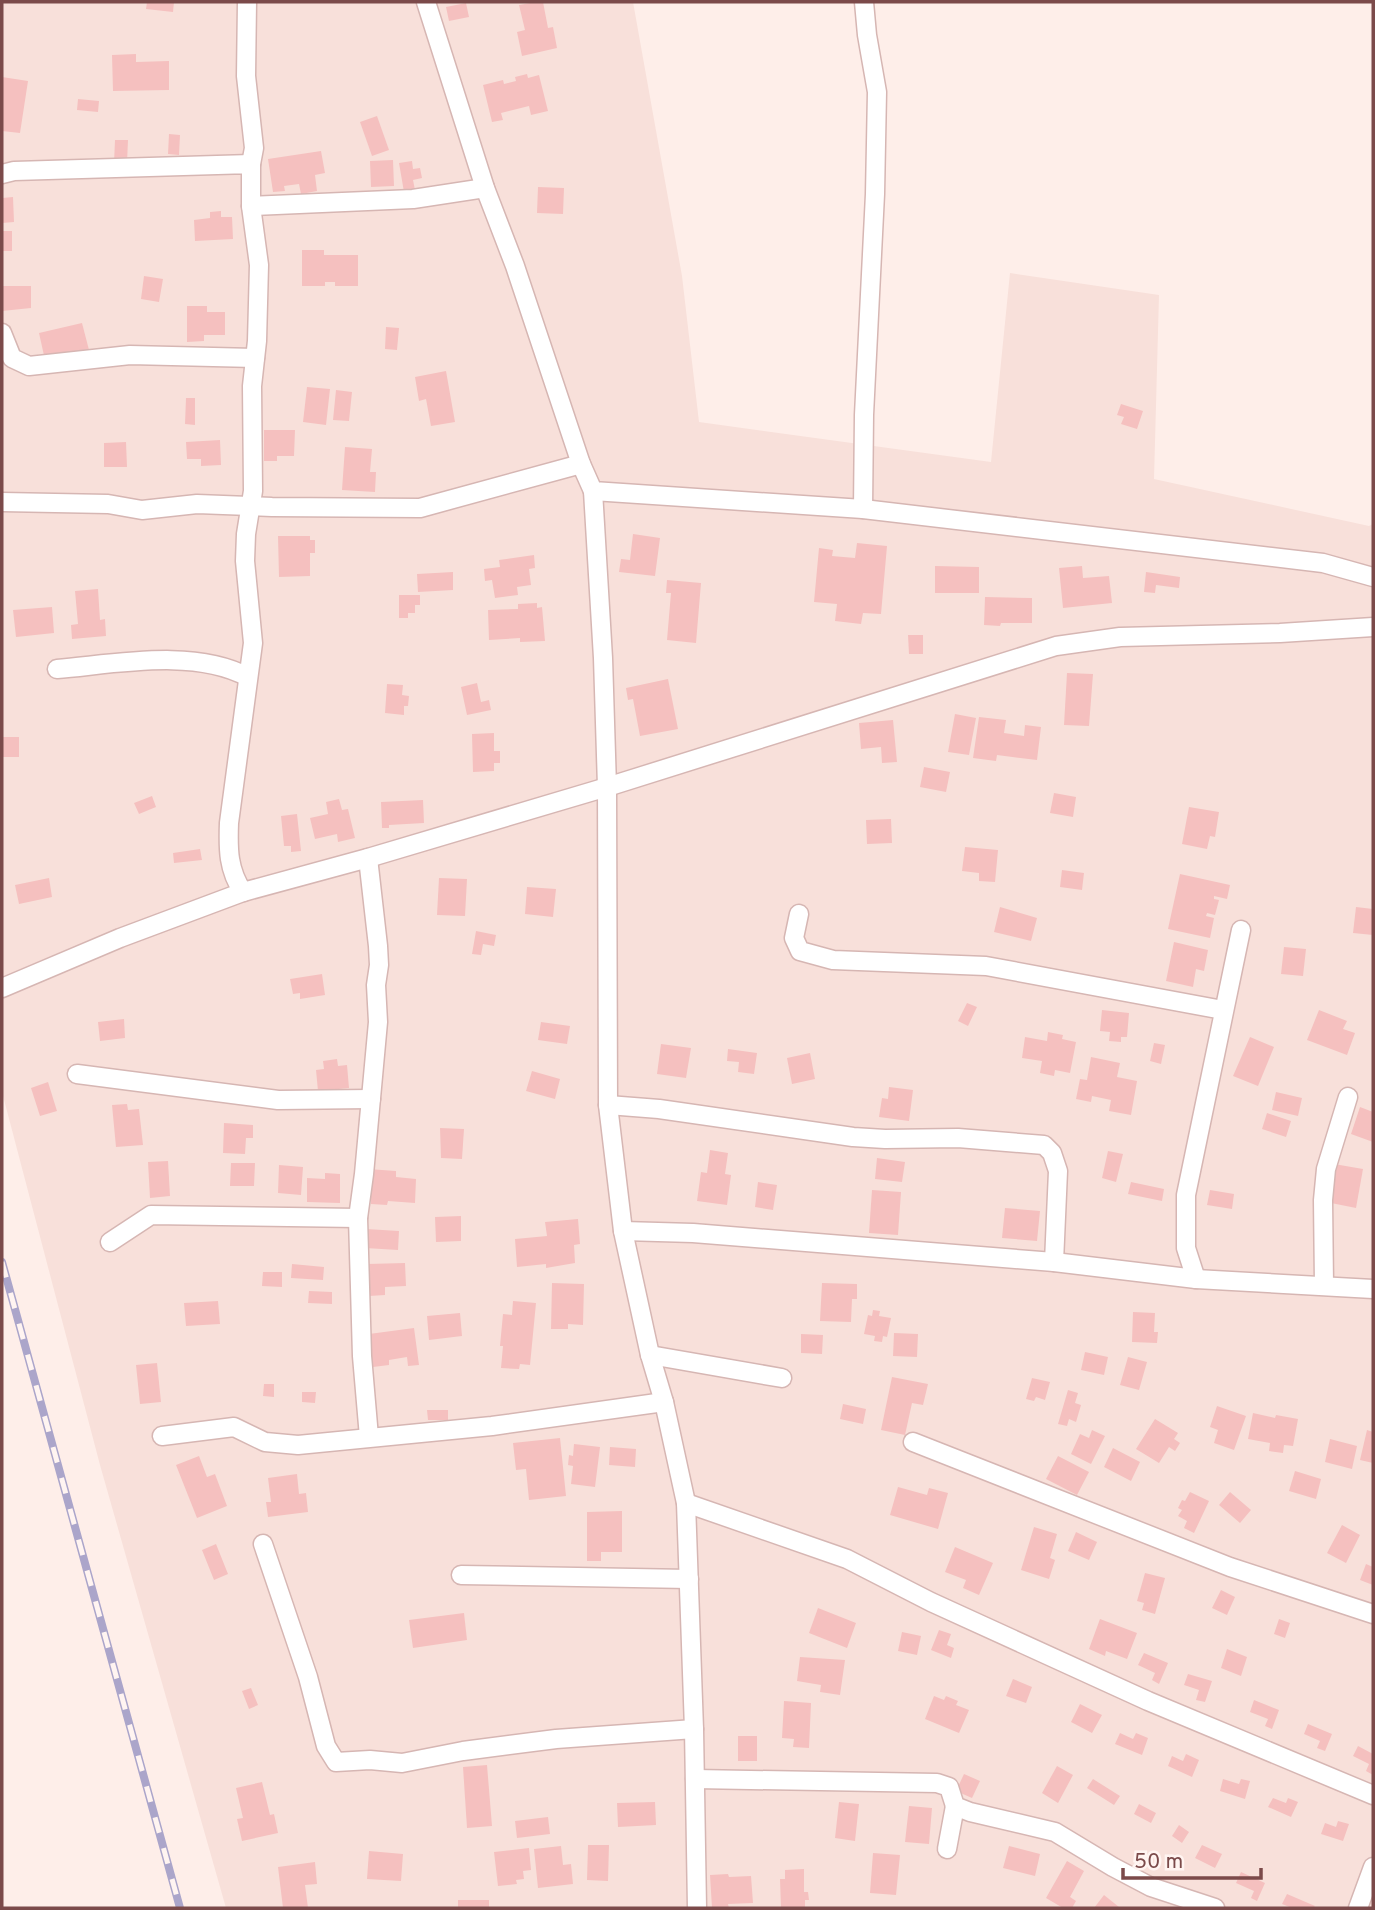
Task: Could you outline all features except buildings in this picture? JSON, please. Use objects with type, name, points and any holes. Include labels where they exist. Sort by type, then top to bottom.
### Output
[{"type":"street","points":[[243,892],[230,868],[228,850],[229,823],[253,643],[245,561],[253,491],[252,386],[259,265],[251,206],[251,164],[254,148],[246,76],[247,2]]},
{"type":"street","points":[[426,2],[485,188],[515,266],[581,464],[593,491],[607,787],[608,1105],[623,1231],[686,1503],[697,1908]]},
{"type":"street","points":[[863,509],[864,415],[875,194],[877,92],[864,2]]},
{"type":"street","points":[[2,174],[14,171],[251,164]]},
{"type":"street","points":[[251,206],[413,199],[485,188]]},
{"type":"street","points":[[2,333],[12,358],[29,366],[130,355],[255,358]]},
{"type":"street","points":[[2,502],[108,504],[142,510],[197,504],[420,508],[581,464]]},
{"type":"street","points":[[593,491],[863,509],[1323,562],[1373,577]]},
{"type":"street","points":[[2,988],[121,938],[243,892],[369,858],[607,787],[1056,646],[1120,637],[1280,633],[1373,627]]},
{"type":"street","points":[[57,669],[176,660],[226,668],[248,677]]},
{"type":"street","points":[[369,858],[379,964],[376,985],[378,1022],[358,1218],[362,1356],[369,1437]]},
{"type":"street","points":[[799,914],[794,938],[800,951],[833,960],[986,966],[1223,1010]]},
{"type":"street","points":[[1196,1279],[1186,1248],[1186,1195],[1241,930]]},
{"type":"street","points":[[77,1074],[278,1100],[371,1098]]},
{"type":"street","points":[[1324,1285],[1323,1200],[1326,1169],[1348,1097]]},
{"type":"street","points":[[608,1105],[659,1109],[853,1137],[958,1138],[1044,1145],[1052,1153],[1058,1171],[1054,1262]]},
{"type":"street","points":[[110,1242],[151,1215],[358,1218]]},
{"type":"street","points":[[623,1231],[693,1233],[1054,1262],[1196,1279],[1373,1289]]},
{"type":"street","points":[[650,1355],[782,1378]]},
{"type":"street","points":[[162,1436],[234,1427],[265,1442],[298,1446],[492,1426],[664,1402]]},
{"type":"street","points":[[913,1442],[1230,1567],[1373,1614]]},
{"type":"street","points":[[686,1503],[847,1559],[931,1602],[1147,1701],[1373,1795]]},
{"type":"street","points":[[264,1544],[308,1677],[326,1746],[335,1762],[370,1760],[402,1763],[463,1751],[556,1739],[694,1729]]},
{"type":"street","points":[[461,1575],[689,1579]]},
{"type":"street","points":[[695,1779],[937,1783],[949,1787],[955,1806],[947,1849]]},
{"type":"street","points":[[955,1806],[1055,1832],[1151,1886],[1215,1908]]},
{"type":"street","points":[[1358,1908],[1373,1867]]},
{"type":"shaded area","points":[[2,2],[633,2],[682,276],[699,422],[991,462],[1010,273],[1159,295],[1154,479],[1369,526],[1373,524],[1373,1908],[226,1908],[100,1465],[2,1092]]},
{"type":"railway","points":[[2,1262],[180,1908]]}]
